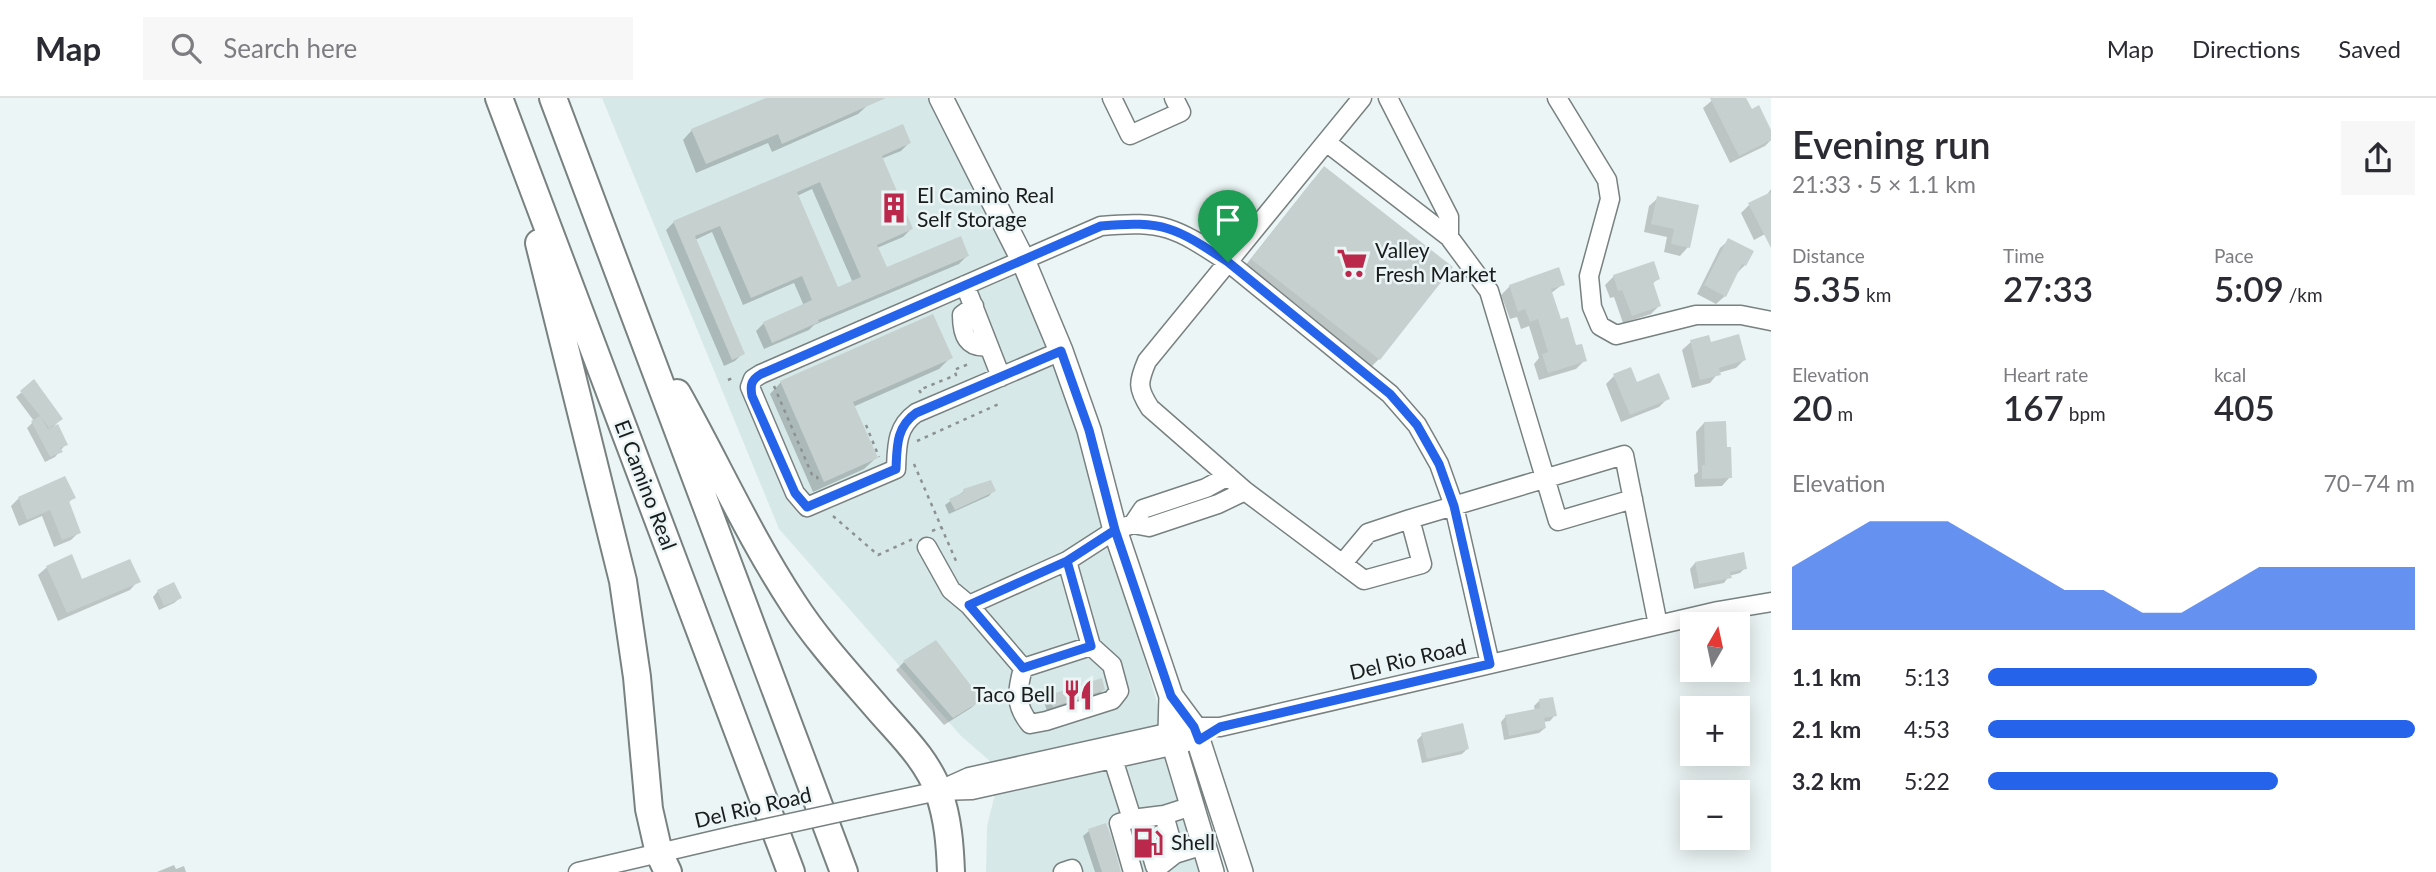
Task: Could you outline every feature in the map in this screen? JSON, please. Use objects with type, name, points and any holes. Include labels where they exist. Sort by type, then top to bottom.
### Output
[{"type":"highway","name":"El Camino Real","points":[[499,98],[791,872]]},
{"type":"highway","points":[[553,98],[844,872]]},
{"type":"highway","points":[[513,136],[623,581],[637,677],[649,809],[664,862]]},
{"type":"highway","points":[[636,321],[714,458],[769,568],[829,652],[926,766],[939,791],[946,815],[951,872]]},
{"type":"main road","points":[[941,98],[1023,260],[1061,351],[1124,527],[1171,696],[1172,739],[1212,872]]},
{"type":"main road","points":[[1171,696],[1197,733],[1241,872]]},
{"type":"street","points":[[1112,98],[1130,135],[1181,112],[1174,98]]},
{"type":"street","points":[[1362,98],[1147,361],[1139,379],[1141,394],[1150,408],[1245,491],[1364,580],[1422,564],[1410,519]]},
{"type":"street","points":[[1388,98],[1449,218],[1449,237]]},
{"type":"street","points":[[1557,98],[1607,180],[1610,199],[1589,276],[1592,307],[1600,326],[1616,335],[1696,315],[1741,315],[1771,321]]},
{"type":"street","points":[[1326,142],[1449,237],[1489,291],[1558,521],[1633,499]]},
{"type":"street","points":[[1061,351],[916,413],[906,420],[898,435],[896,469],[807,507],[795,493],[750,387],[753,379],[1101,226],[1138,223],[1167,227],[1188,236],[1228,262],[1390,394],[1417,425],[1439,464],[1454,506],[1490,664]]},
{"type":"street","points":[[965,285],[1001,377]]},
{"type":"street","points":[[1342,564],[1368,533],[1623,455],[1658,625]]},
{"type":"street","points":[[969,605],[1067,561],[1124,527],[1143,509],[1206,488],[1228,476]]},
{"type":"street","points":[[1124,527],[1149,527],[1219,505],[1245,491]]},
{"type":"street","points":[[927,538],[950,590],[969,605],[1023,668]]},
{"type":"street","points":[[1023,668],[1017,689],[1020,711],[1030,724],[1046,722],[1112,700],[1119,691],[1112,665],[1091,646],[1067,561]]},
{"type":"street","name":"Del Rio Road","points":[[939,791],[968,777],[1172,739],[1658,625],[1771,602]]},
{"type":"street","points":[[1023,668],[1091,646]]},
{"type":"street","name":"Del Rio Road","points":[[589,871],[664,862],[736,835],[939,791],[972,790],[1113,759],[1172,739]]},
{"type":"street","points":[[1113,759],[1136,819],[1163,864]]},
{"type":"street","points":[[1192,806],[1164,815],[1119,823],[1135,872],[1163,864],[1204,845]]},
{"type":"street","points":[[1163,864],[1164,815]]},
{"type":"street","points":[[1063,872],[1072,869],[1073,872]]},
{"type":"path","points":[[908,445],[1001,403]]},
{"type":"path","points":[[866,425],[882,463]]},
{"type":"path","points":[[914,463],[956,561]]},
{"type":"path","points":[[826,498],[834,519],[878,555],[927,538],[942,527]]},
{"type":"shaded area","points":[[602,98],[930,98],[1007,241],[1070,394],[1163,724],[991,762],[961,736],[779,529]]},
{"type":"shaded area","points":[[1171,754],[1209,872],[986,872],[987,826],[996,790]]},
{"type":"building","points":[[766,98],[886,98],[782,144],[778,134],[706,164],[691,129]]},
{"type":"building","points":[[1710,98],[1746,98],[1752,109],[1759,105],[1771,130],[1771,140],[1739,156]]},
{"type":"building","points":[[903,124],[911,143],[882,156],[913,229],[877,245],[887,267],[961,236],[969,256],[818,320],[819,322],[772,343],[763,322],[812,300],[802,276],[751,298],[720,226],[695,236],[745,354],[732,360],[673,221]],"holes":[[[820,182],[861,277],[838,287],[797,192]]]},
{"type":"building","name":"Valley Fresh Market","points":[[1324,166],[1453,267],[1380,360],[1251,259]]},
{"type":"building","points":[[1771,192],[1771,248],[1748,203]]},
{"type":"building","points":[[1657,196],[1699,205],[1690,248],[1671,244],[1674,229],[1651,224]]},
{"type":"building","points":[[1728,238],[1754,251],[1746,266],[1742,264],[1726,297],[1704,285]]},
{"type":"building","points":[[1654,261],[1660,279],[1653,282],[1661,306],[1632,316],[1622,290],[1618,291],[1613,275]]},
{"type":"building","points":[[1559,267],[1565,285],[1551,289],[1561,319],[1568,317],[1576,345],[1582,344],[1587,361],[1548,373],[1542,354],[1548,352],[1538,319],[1530,322],[1525,309],[1518,312],[1509,285]]},
{"type":"building","points":[[933,314],[953,358],[853,402],[878,458],[824,482],[780,381]]},
{"type":"building","points":[[1739,334],[1746,360],[1719,368],[1721,375],[1700,380],[1690,340],[1709,335],[1711,342]]},
{"type":"building","points":[[1631,367],[1637,382],[1659,373],[1670,399],[1630,415],[1613,374]]},
{"type":"building","points":[[34,379],[63,419],[49,428],[20,391]]},
{"type":"building","points":[[40,416],[48,429],[58,424],[68,445],[60,448],[63,452],[50,457],[31,421]]},
{"type":"building","points":[[1726,421],[1727,447],[1731,447],[1732,478],[1702,479],[1702,465],[1705,465],[1704,422]]},
{"type":"building","points":[[65,476],[76,498],[69,501],[81,533],[62,540],[50,510],[27,520],[18,497]]},
{"type":"building","points":[[991,480],[996,491],[955,510],[949,499],[964,492],[963,489]]},
{"type":"building","points":[[1744,552],[1747,569],[1730,572],[1732,578],[1699,584],[1695,562]]},
{"type":"building","points":[[72,554],[82,579],[130,559],[141,582],[67,613],[46,566]]},
{"type":"building","points":[[174,582],[182,598],[164,606],[157,590]]},
{"type":"building","points":[[936,640],[982,700],[953,718],[903,661]]},
{"type":"building","name":"Taco Bell","points":[[1102,678],[1105,690],[1053,707],[1049,695]]},
{"type":"building","points":[[1553,697],[1557,716],[1544,718],[1546,728],[1509,736],[1505,715],[1540,708],[1539,699]]},
{"type":"building","points":[[1463,723],[1469,749],[1427,759],[1421,733]]},
{"type":"building","points":[[1106,823],[1121,872],[1102,872],[1088,829]]},
{"type":"place","name":"El Camino Real Self Storage","points":[[894,208]]},
{"type":"place","name":"Valley Fresh Market","points":[[1352,263]]},
{"type":"place","name":"Taco Bell","points":[[1078,695]]},
{"type":"place","name":"Shell","points":[[1148,843]]},
{"type":"route","points":[[1228,262],[1188,236],[1167,227],[1138,223],[1101,226],[761,374],[753,379],[750,387],[752,396],[795,493],[807,507],[896,469],[898,435],[906,420],[916,413],[1061,351],[1089,430],[1115,530],[1067,561],[1091,646],[1023,668],[969,605],[1067,561],[1115,530],[1171,696],[1194,727],[1199,740],[1220,727],[1490,664],[1454,506],[1439,464],[1417,425],[1390,394],[1228,262]]}]
